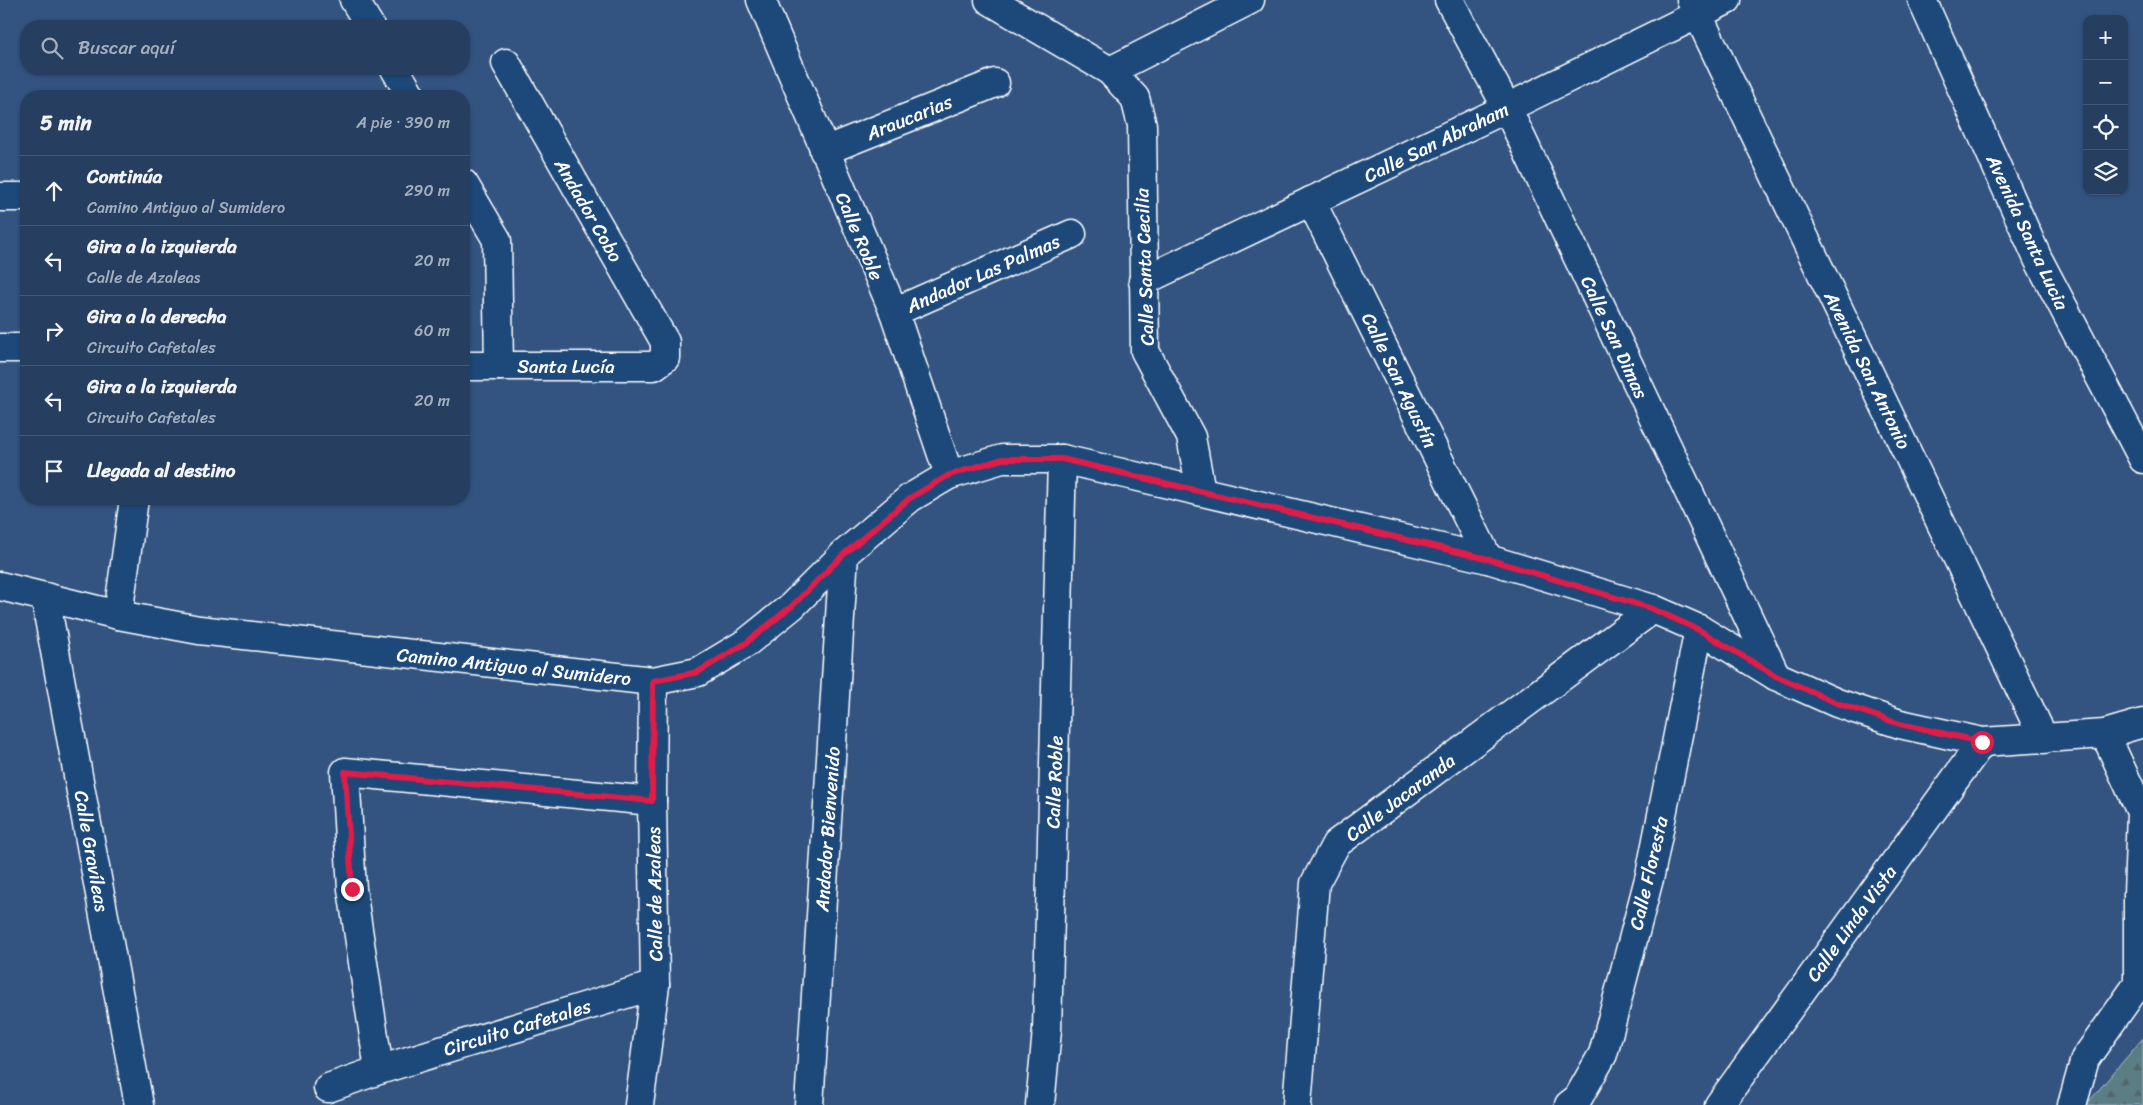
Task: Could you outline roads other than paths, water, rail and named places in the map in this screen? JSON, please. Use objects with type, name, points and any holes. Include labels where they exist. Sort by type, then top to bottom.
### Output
[{"type":"street","points":[[354,0],[366,20]]},
{"type":"street","name":"Calle Roble","points":[[761,0],[894,312],[949,475]]},
{"type":"street","name":"Calle Santa Cecilia","points":[[989,0],[1110,71],[1135,98],[1142,125],[1145,351],[1191,437],[1201,492]]},
{"type":"street","points":[[1110,71],[1250,0]]},
{"type":"street","name":"Calle San Dimas","points":[[1449,0],[1507,108],[1776,676]]},
{"type":"street","name":"Calle San Abraham","points":[[1143,281],[1507,108],[1694,7],[1727,0]]},
{"type":"street","name":"Avenida Santa Lucia","points":[[1922,0],[2038,259],[2143,458]]},
{"type":"street","name":"Avenida San Antonio","points":[[1694,7],[2044,739]]},
{"type":"street","name":"Andador Cobo","points":[[506,63],[665,342],[665,358]]},
{"type":"street","points":[[399,75],[407,90]]},
{"type":"street","name":"Araucarias","points":[[824,151],[995,82]]},
{"type":"street","points":[[0,197],[20,196]]},
{"type":"street","points":[[470,196],[497,240],[499,366]]},
{"type":"street","name":"Calle San Agustín","points":[[1311,202],[1488,559]]},
{"type":"street","name":"Andador Las Palmas","points":[[894,312],[1072,234]]},
{"type":"street","points":[[0,348],[20,348]]},
{"type":"street","name":"Santa Lucía","points":[[470,366],[654,366],[665,358]]},
{"type":"street","name":"Camino Antiguo al Sumidero","points":[[0,586],[118,614],[199,630],[653,681],[698,672],[746,643],[792,606],[844,554],[910,498],[949,475],[1002,459],[1062,459],[1488,559],[1653,609],[1699,630],[1776,676],[1837,703],[1900,724],[1982,742],[2105,734],[2143,724]]},
{"type":"street","name":"Calle Roble","points":[[1040,1105],[1047,1030],[1062,459]]},
{"type":"street","points":[[118,614],[133,505]]},
{"type":"street","name":"Andador Bienvenido","points":[[809,1105],[844,554]]},
{"type":"street","name":"Calle Gravíleas","points":[[45,597],[139,1105]]},
{"type":"street","name":"Calle Jacaranda","points":[[1297,1105],[1315,883],[1336,844],[1653,609]]},
{"type":"street","name":"Calle Floresta","points":[[1568,1105],[1578,1098],[1603,1054],[1650,875],[1699,630]]},
{"type":"street","name":"Calle de Azaleas","points":[[639,1105],[655,985],[652,801],[653,681]]},
{"type":"street","points":[[2072,1105],[2086,1059],[2138,984],[2138,894],[2141,812],[2105,734]]},
{"type":"street","name":"Calle Linda Vista","points":[[1719,1105],[1982,742]]},
{"type":"street","points":[[379,1070],[352,889],[345,772],[652,801]]},
{"type":"street","name":"Circuito Cafetales","points":[[328,1088],[379,1070],[655,985]]}]
